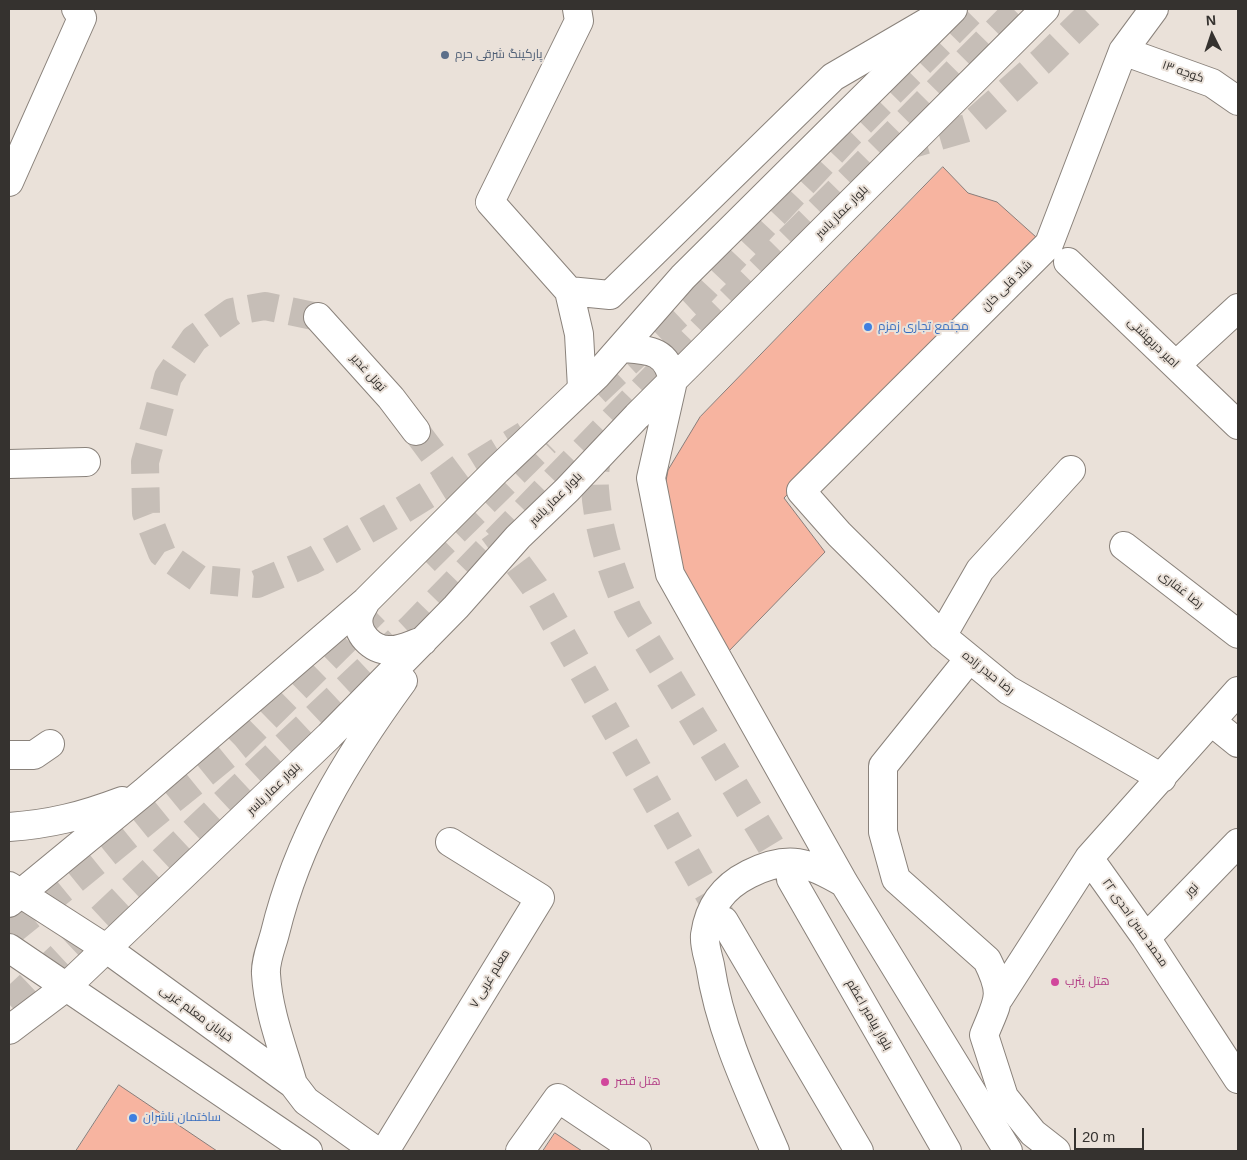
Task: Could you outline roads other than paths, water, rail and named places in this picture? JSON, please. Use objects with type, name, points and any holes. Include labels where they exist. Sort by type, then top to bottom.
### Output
[{"type":"main road","points":[[9,182],[82,18],[76,9]]},
{"type":"main road","points":[[577,9],[580,21],[490,202],[569,291],[579,334],[582,388]]},
{"type":"main road","points":[[569,291],[610,295],[833,77],[952,9]]},
{"type":"main road","points":[[13,894],[144,792],[366,601],[582,388],[621,348],[683,277],[952,9]]},
{"type":"main road","name":"بلوار عمار یاسر","points":[[9,1030],[66,988],[329,736],[456,607],[518,537],[1045,9]]},
{"type":"main road","name":"شاد قلی خان","points":[[839,534],[801,491],[1049,244],[1123,51],[1154,9]]},
{"type":"main road","name":"کوچه ۱۳","points":[[1123,51],[1212,82],[1238,101]]},
{"type":"main road","name":"امیر دربهشتی","points":[[1068,262],[1238,425]]},
{"type":"main road","points":[[1176,365],[1238,308]]},
{"type":"main road","name":"تونل غدیر","points":[[318,317],[391,398],[416,431]]},
{"type":"main road","points":[[621,348],[650,350],[663,359],[671,370],[673,381],[651,478],[670,574],[844,883],[1008,1151]]},
{"type":"main road","points":[[9,464],[86,462]]},
{"type":"main road","points":[[942,636],[980,570],[1071,470]]},
{"type":"main road","name":"رضا حیدر زاده","points":[[839,534],[942,636],[1008,690],[1162,778]]},
{"type":"main road","name":"رضا غفاری","points":[[1124,546],[1238,634]]},
{"type":"main road","points":[[366,601],[359,616],[359,626],[364,638],[374,647],[397,650],[423,641]]},
{"type":"main road","points":[[293,1084],[272,1014],[266,972],[284,898],[320,810],[362,736],[456,607]]},
{"type":"main road","points":[[969,659],[883,766],[883,832],[896,879],[987,960],[996,977],[999,998]]},
{"type":"main road","points":[[1056,1151],[1033,1133],[1004,1097],[984,1035],[999,998],[1089,858],[1238,691]]},
{"type":"main road","points":[[1212,722],[1238,743]]},
{"type":"main road","points":[[9,755],[34,754],[50,744]]},
{"type":"main road","points":[[9,827],[45,824],[82,816],[144,792]]},
{"type":"main road","name":"معلم غربی ۷","points":[[385,1151],[540,898],[450,842]]},
{"type":"main road","name":"نور","points":[[1146,938],[1238,843]]},
{"type":"main road","name":"۲۲ محمد حسن احدی","points":[[1089,858],[1146,938],[1238,1080]]},
{"type":"main road","points":[[775,1151],[732,1050],[712,978],[705,937],[712,907],[732,882],[769,864],[802,862],[844,883]]},
{"type":"main road","name":"بلوار پیامبر اعظم","points":[[791,879],[947,1151]]},
{"type":"main road","name":"خیابان معلم غربی","points":[[13,894],[107,949],[293,1084],[306,1101],[376,1151]]},
{"type":"main road","points":[[724,922],[859,1151]]},
{"type":"main road","points":[[9,948],[308,1151]]},
{"type":"main road","points":[[520,1151],[558,1098],[637,1151]]},
{"type":"tunnel","points":[[596,392],[695,299],[848,136],[974,9]]},
{"type":"tunnel","points":[[9,1004],[411,628],[714,316],[1018,9]]},
{"type":"tunnel","points":[[899,148],[967,128],[1042,61],[1095,9]]},
{"type":"tunnel","points":[[318,317],[265,306],[232,312],[194,339],[168,377],[145,462],[146,513],[162,553],[199,579],[257,584],[312,561],[401,511],[525,435]]},
{"type":"tunnel","points":[[416,431],[463,494]]},
{"type":"tunnel","points":[[425,561],[546,442]]},
{"type":"tunnel","points":[[599,443],[595,483],[599,521],[612,567],[629,612],[791,879]]},
{"type":"tunnel","points":[[493,531],[534,586],[724,921]]},
{"type":"tunnel","points":[[9,933],[237,747],[375,611]]},
{"type":"place","name":"پارکینگ شرقی حرم","points":[[445,55]]},
{"type":"place","name":"مجتمع تجاری زمزم","points":[[868,327]]},
{"type":"place","name":"هتل یثرب","points":[[1055,982]]},
{"type":"place","name":"هتل قصر","points":[[605,1082]]},
{"type":"place","name":"ساختمان ناشران","points":[[133,1118]]}]
